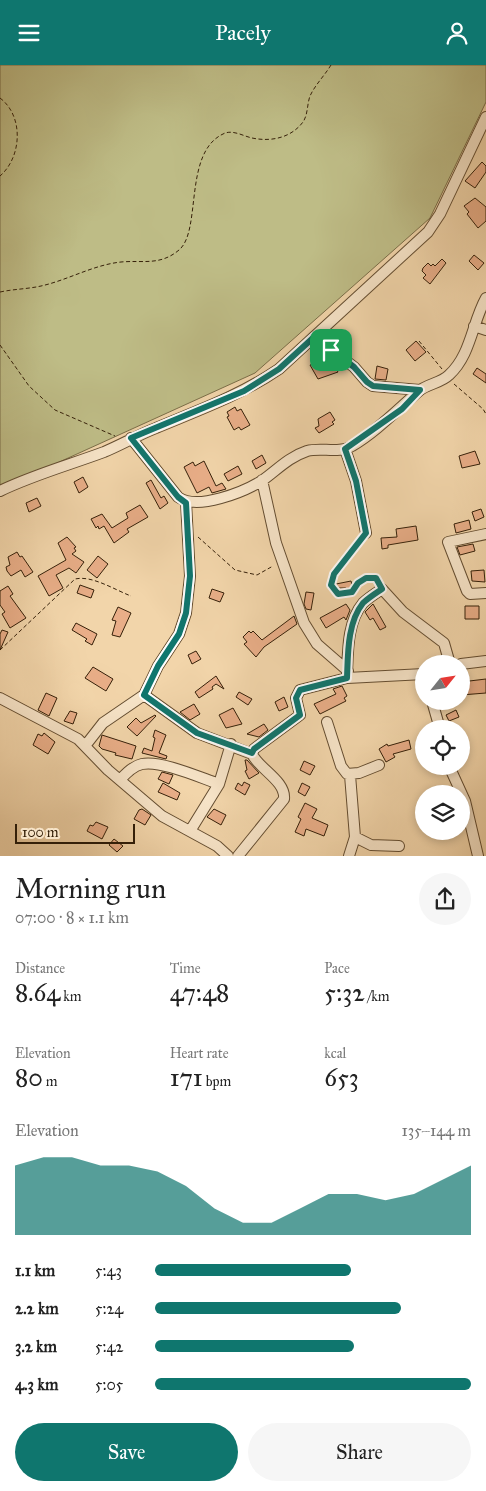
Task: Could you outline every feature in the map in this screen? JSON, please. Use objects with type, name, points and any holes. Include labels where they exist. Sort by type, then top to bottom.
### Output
[{"type":"street","points":[[0,491],[105,451],[131,438],[226,400],[256,385],[286,363],[428,232],[440,214],[486,117]]},
{"type":"street","points":[[131,438],[178,497],[186,503],[213,500],[262,480],[281,464],[306,452],[345,449],[402,409],[420,390],[448,376],[464,357],[478,313],[486,298]]},
{"type":"street","points":[[474,326],[486,331]]},
{"type":"street","points":[[314,337],[354,367],[373,386],[420,390]]},
{"type":"street","points":[[345,449],[356,481],[366,533]]},
{"type":"street","points":[[262,480],[282,560],[309,633],[347,675]]},
{"type":"street","points":[[85,746],[103,723],[144,695],[158,666],[179,634],[186,613],[190,576],[186,503]]},
{"type":"street","points":[[486,534],[448,543],[467,591],[470,594],[486,593]]},
{"type":"street","points":[[347,675],[349,644],[355,618],[365,601],[382,589],[403,611],[444,643],[447,655]]},
{"type":"street","points":[[470,663],[486,661]]},
{"type":"street","points":[[252,753],[254,749],[300,715],[296,698],[300,690],[347,675],[415,674]]},
{"type":"street","points":[[144,695],[197,733],[252,753],[280,787],[284,794],[284,799],[238,856]]},
{"type":"street","points":[[0,698],[78,739],[162,817],[217,846],[228,856]]},
{"type":"street","points":[[327,722],[341,766],[350,775]]},
{"type":"street","points":[[190,831],[219,784],[231,744]]},
{"type":"street","points":[[120,780],[133,768],[144,764],[161,766],[219,784]]},
{"type":"street","points":[[350,775],[379,765]]},
{"type":"street","points":[[348,856],[355,837],[350,775]]},
{"type":"street","points":[[453,775],[465,801],[478,856]]},
{"type":"street","points":[[355,837],[371,845],[399,846]]},
{"type":"path","points":[[0,292],[21,287],[40,287],[121,262],[149,263],[170,257],[188,239],[194,185],[206,153],[212,143],[223,134],[235,133],[252,138],[273,139],[289,135],[304,121],[310,96],[331,65]]},
{"type":"path","points":[[0,98],[13,113],[17,125],[17,143],[11,161],[0,176]]},
{"type":"path","points":[[419,341],[448,376],[486,414]]},
{"type":"path","points":[[0,345],[29,386],[55,410],[111,436],[131,438]]},
{"type":"path","points":[[187,529],[235,570],[257,575],[282,560]]},
{"type":"path","points":[[366,533],[334,574],[331,585],[338,594],[346,593],[352,592],[358,583],[366,578],[376,578],[382,589]]},
{"type":"path","points":[[0,650],[21,627],[75,579],[92,580],[131,596]]},
{"type":"shaded area","points":[[0,65],[486,65],[486,102],[430,218],[255,373],[0,489]]},
{"type":"building","points":[[482,162],[486,166],[486,172],[475,188],[465,181]]},
{"type":"building","points":[[475,198],[486,207],[486,221],[478,228],[467,214],[469,212],[464,206]]},
{"type":"building","points":[[474,255],[484,263],[478,270],[469,261]]},
{"type":"building","points":[[442,259],[446,263],[430,284],[423,278],[426,275],[422,271],[423,268],[428,263],[431,266],[433,264],[435,266]]},
{"type":"building","points":[[416,341],[426,352],[415,361],[406,350]]},
{"type":"building","points":[[329,357],[338,372],[318,379],[310,365]]},
{"type":"building","points":[[377,366],[388,369],[386,380],[375,379]]},
{"type":"building","points":[[477,368],[486,374],[486,383],[473,374]]},
{"type":"building","points":[[235,407],[237,411],[241,409],[250,425],[241,430],[239,427],[234,430],[227,417],[229,416],[227,412]]},
{"type":"building","points":[[330,412],[335,420],[332,422],[334,424],[319,433],[315,428],[319,426],[318,419]]},
{"type":"building","points":[[475,451],[480,464],[462,468],[459,456]]},
{"type":"building","points":[[262,455],[266,463],[256,469],[252,461]]},
{"type":"building","points":[[204,461],[216,486],[222,483],[226,489],[212,493],[209,487],[197,493],[184,467],[193,462],[195,466]]},
{"type":"building","points":[[238,466],[242,474],[228,481],[224,474]]},
{"type":"building","points":[[83,477],[88,487],[79,493],[74,482]]},
{"type":"building","points":[[151,480],[161,498],[164,496],[168,503],[160,509],[146,483]]},
{"type":"building","points":[[37,498],[41,506],[29,512],[26,503]]},
{"type":"building","points":[[140,505],[148,517],[127,529],[129,532],[114,543],[104,526],[99,529],[98,526],[96,528],[91,519],[102,514],[112,528],[128,518],[126,513]]},
{"type":"building","points":[[481,509],[484,517],[475,521],[472,512]]},
{"type":"building","points":[[469,520],[471,529],[456,533],[454,524]]},
{"type":"building","points":[[416,526],[418,540],[388,545],[388,548],[382,549],[381,538],[397,537],[396,529]]},
{"type":"building","points":[[67,537],[76,547],[74,548],[76,551],[72,554],[84,562],[76,573],[69,568],[56,575],[63,588],[49,596],[38,576],[66,560],[58,543]]},
{"type":"building","points":[[473,544],[475,551],[460,555],[457,547]]},
{"type":"building","points":[[17,552],[33,572],[25,577],[21,570],[11,576],[7,571],[6,567],[10,565],[8,557]]},
{"type":"building","points":[[98,556],[108,564],[97,578],[87,570]]},
{"type":"building","points":[[484,570],[485,582],[472,581],[471,571]]},
{"type":"building","points":[[351,581],[353,589],[332,588],[331,585]]},
{"type":"building","points":[[80,585],[94,590],[91,598],[77,593]]},
{"type":"building","points":[[8,586],[13,594],[10,596],[26,618],[10,628],[2,614],[5,612],[0,605],[0,591]]},
{"type":"building","points":[[212,589],[224,593],[220,602],[209,598]]},
{"type":"building","points":[[306,592],[314,593],[311,610],[306,609],[304,604]]},
{"type":"building","points":[[346,604],[350,610],[346,620],[344,617],[326,628],[320,618]]},
{"type":"building","points":[[373,604],[386,627],[380,630],[373,618],[370,620],[365,612]]},
{"type":"building","points":[[465,606],[479,606],[479,619],[465,619]]},
{"type":"building","points":[[118,607],[131,613],[120,637],[112,635],[116,621],[112,620]]},
{"type":"building","points":[[294,616],[297,624],[264,647],[256,657],[244,644],[247,642],[243,637],[249,631],[251,633],[253,631],[262,640]]},
{"type":"building","points":[[76,623],[97,634],[92,645],[85,641],[87,639],[72,630]]},
{"type":"building","points":[[2,630],[8,632],[0,650],[0,634]]},
{"type":"building","points":[[196,651],[201,659],[192,664],[188,655]]},
{"type":"building","points":[[93,667],[113,679],[106,691],[85,678]]},
{"type":"building","points":[[216,676],[224,689],[216,684],[212,687],[213,689],[199,698],[195,692]]},
{"type":"building","points":[[486,679],[486,693],[470,694],[470,681]]},
{"type":"building","points":[[342,686],[347,696],[344,698],[346,701],[320,714],[314,704],[336,694],[333,689]]},
{"type":"building","points":[[239,692],[252,699],[248,705],[236,697]]},
{"type":"building","points":[[46,693],[57,698],[49,716],[38,710]]},
{"type":"building","points":[[284,697],[288,707],[279,711],[275,702]]},
{"type":"building","points":[[194,704],[200,714],[190,720],[180,712]]},
{"type":"building","points":[[233,708],[242,724],[226,728],[219,715]]},
{"type":"building","points":[[456,710],[459,717],[448,720],[446,715]]},
{"type":"building","points":[[70,711],[77,713],[73,724],[64,721]]},
{"type":"building","points":[[155,715],[137,736],[127,727],[136,718],[141,723]]},
{"type":"building","points":[[264,724],[268,730],[259,737],[247,734]]},
{"type":"building","points":[[155,730],[166,735],[159,753],[167,756],[166,759],[142,753],[144,748],[152,751]]},
{"type":"building","points":[[44,733],[55,742],[48,754],[33,745],[38,734],[42,736]]},
{"type":"building","points":[[102,735],[136,746],[132,759],[115,755],[116,753],[102,749],[99,746]]},
{"type":"building","points":[[409,740],[411,749],[393,754],[395,757],[386,762],[379,749],[387,744],[388,746]]},
{"type":"building","points":[[245,760],[259,773],[249,779],[245,771],[247,770]]},
{"type":"building","points":[[304,761],[315,766],[310,775],[300,770]]},
{"type":"building","points":[[162,772],[173,775],[169,784],[158,779]]},
{"type":"building","points":[[244,782],[250,785],[245,795],[235,789],[238,783],[242,786]]},
{"type":"building","points":[[163,783],[180,793],[177,800],[158,792]]},
{"type":"building","points":[[302,783],[310,787],[305,796],[298,792]]},
{"type":"building","points":[[305,803],[317,809],[312,818],[328,825],[324,836],[306,829],[304,836],[295,832],[301,819],[298,817]]},
{"type":"building","points":[[142,809],[151,815],[145,825],[134,819],[139,810]]},
{"type":"building","points":[[214,809],[226,815],[221,825],[207,817]]},
{"type":"building","points":[[96,822],[108,827],[102,839],[87,831],[90,825],[93,826]]},
{"type":"building","points":[[114,839],[123,846],[117,852],[109,845]]},
{"type":"route","points":[[314,337],[331,350],[354,367],[373,386],[390,389],[420,390],[402,409],[382,422],[353,446],[345,449],[356,481],[366,533],[334,574],[331,585],[338,594],[352,592],[358,583],[366,578],[376,578],[382,589],[365,601],[355,618],[349,644],[347,678],[300,690],[296,698],[300,715],[254,749],[252,753],[197,733],[186,727],[156,701],[144,695],[158,666],[179,634],[186,613],[190,587],[190,565],[186,503],[178,497],[131,438],[244,391],[279,369],[314,337]]}]
